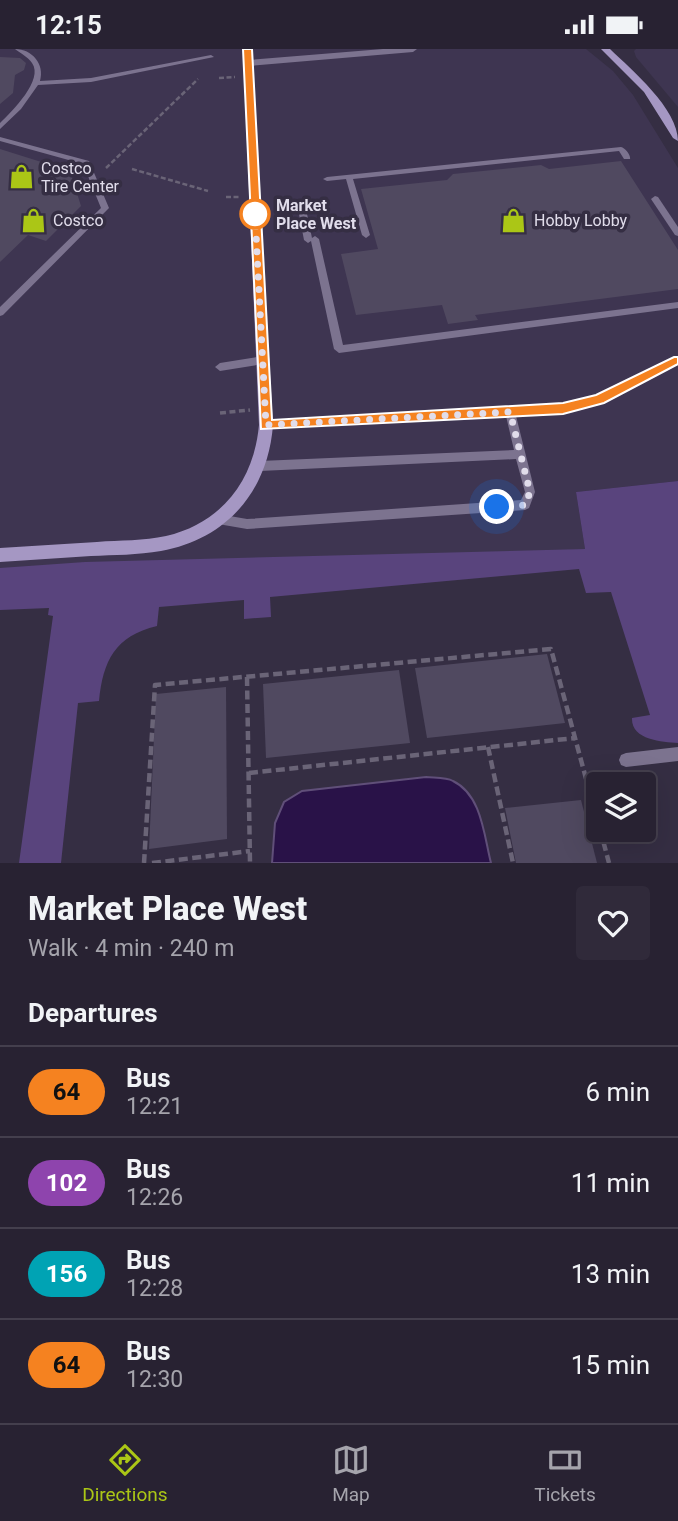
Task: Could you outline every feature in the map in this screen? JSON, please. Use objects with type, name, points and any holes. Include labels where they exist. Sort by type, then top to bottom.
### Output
[{"type":"street","points":[[0,555],[149,545],[177,540],[218,519],[240,499],[260,466],[266,445],[266,425],[247,49]]},
{"type":"street","points":[[249,64],[413,49]]},
{"type":"street","points":[[605,49],[643,84],[678,138]]},
{"type":"lane","points":[[0,127],[31,92],[39,70],[37,65],[18,49]]},
{"type":"lane","points":[[34,83],[91,80],[211,57]]},
{"type":"lane","points":[[0,139],[86,163],[105,208],[0,313]]},
{"type":"lane","points":[[327,179],[621,149],[627,157]]},
{"type":"lane","points":[[349,177],[366,235]]},
{"type":"lane","points":[[655,199],[678,233]]},
{"type":"lane","points":[[302,209],[339,349],[678,305]]},
{"type":"lane","points":[[220,367],[263,360]]},
{"type":"lane","points":[[266,425],[563,409],[600,399],[678,360]]},
{"type":"lane","points":[[218,519],[247,524],[525,505],[530,492],[510,412]]},
{"type":"lane","points":[[260,466],[521,454]]},
{"type":"lane","points":[[626,760],[678,754]]},
{"type":"path","points":[[219,78],[235,77]]},
{"type":"path","points":[[106,168],[198,79]]},
{"type":"path","points":[[132,169],[208,191]]},
{"type":"path","points":[[226,197],[237,197]]},
{"type":"path","points":[[220,413],[245,411]]},
{"type":"path","points":[[145,863],[155,685],[551,649],[586,779]]},
{"type":"path","points":[[247,677],[250,863]]},
{"type":"path","points":[[249,773],[575,738]]},
{"type":"path","points":[[488,747],[513,863]]},
{"type":"path","points":[[603,842],[609,863]]},
{"type":"path","points":[[152,863],[250,852]]},
{"type":"shaded area","points":[[0,49],[586,49],[613,71],[633,95],[678,168],[678,481],[576,492],[585,549],[0,586]]},
{"type":"shaded area","points":[[636,49],[678,49],[678,107],[636,57]]},
{"type":"shaded area","points":[[678,481],[678,743],[649,738],[637,731],[633,725],[632,718],[650,715],[611,592],[586,593],[579,569],[270,597],[271,617],[244,619],[244,600],[159,607],[157,626],[131,636],[114,652],[104,674],[99,701],[78,703],[61,863],[19,863],[53,616],[48,615],[49,608],[0,610],[0,568],[85,562],[585,549],[576,492]]},
{"type":"shaded area","points":[[426,777],[450,780],[463,787],[470,796],[484,829],[491,863],[272,863],[275,823],[284,802],[302,791]]},
{"type":"building","points":[[0,57],[20,58],[26,63],[24,70],[15,75],[13,93],[0,104]]},
{"type":"building","name":"Costco","points":[[0,149],[70,171],[81,206],[46,241],[28,235],[0,262]]},
{"type":"building","name":"Hobby Lobby","points":[[621,161],[678,250],[678,289],[475,315],[478,320],[448,324],[442,305],[356,315],[341,254],[378,249],[361,189],[447,180],[453,174],[541,165],[549,169]]},
{"type":"building","points":[[547,654],[565,723],[427,738],[415,668]]},
{"type":"building","points":[[399,670],[410,743],[266,758],[263,684]]},
{"type":"building","points":[[226,687],[227,839],[149,849],[156,694]]},
{"type":"building","points":[[581,800],[586,820],[586,842],[592,842],[597,863],[516,863],[505,808]]},
{"type":"bus line","name":"64","points":[[247,49],[266,425],[563,409],[600,399],[678,360]]},
{"type":"place","name":"Costco Tire Center","points":[[21,177]]},
{"type":"place","name":"Market Place West","points":[[255,214]]},
{"type":"place","name":"Costco","points":[[33,220]]},
{"type":"place","name":"Hobby Lobby","points":[[514,220]]},
{"type":"route","points":[[255,214],[266,425],[510,412],[530,492],[525,505],[497,507]]}]
